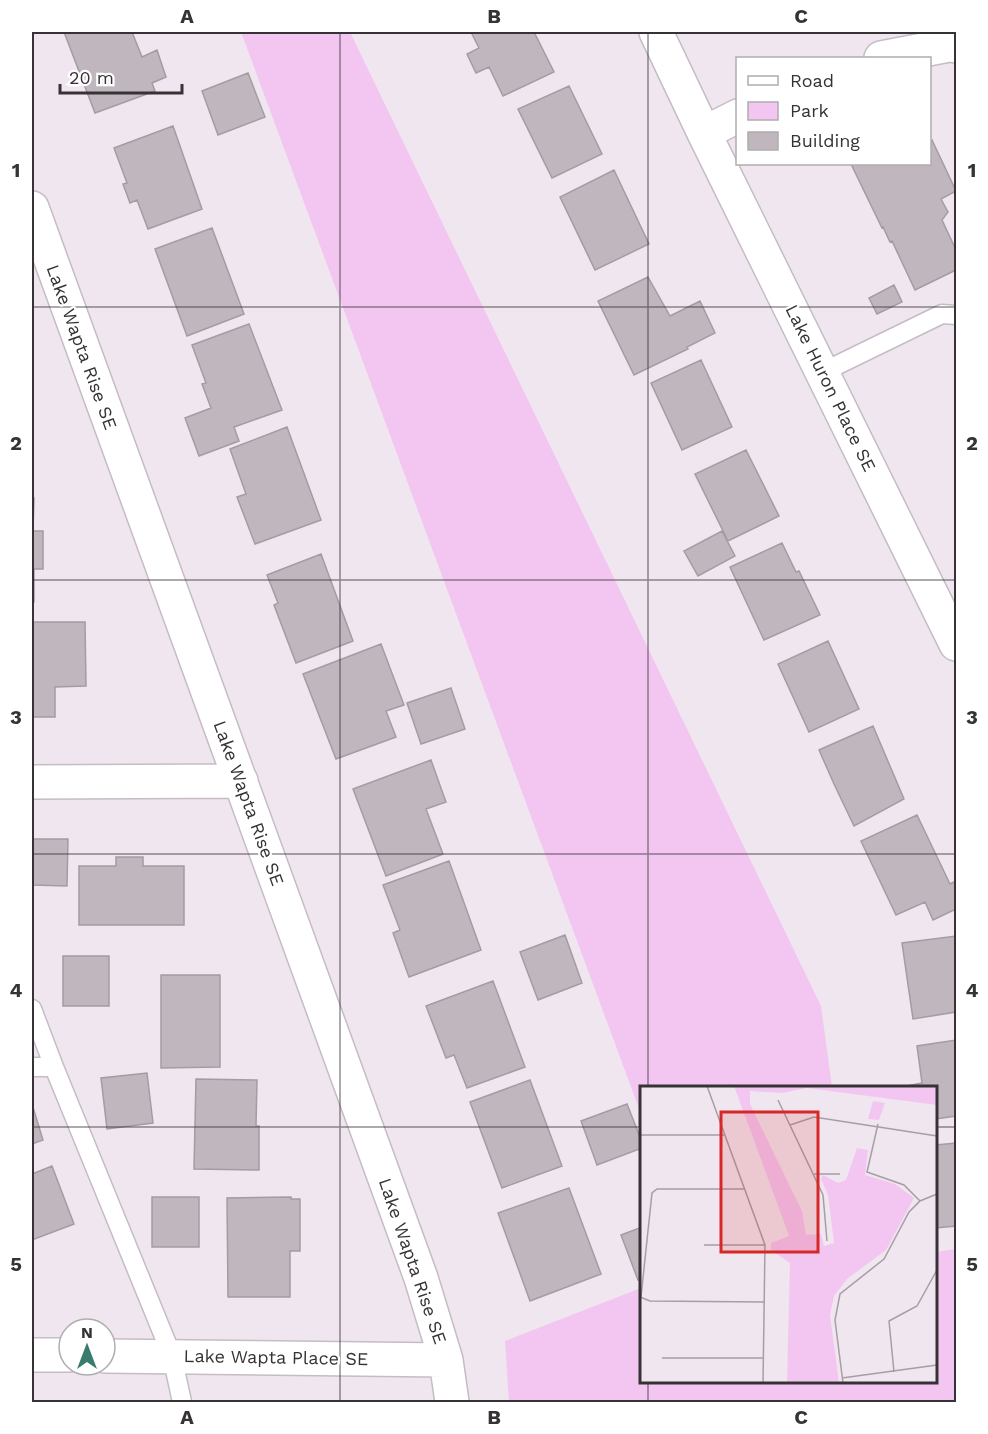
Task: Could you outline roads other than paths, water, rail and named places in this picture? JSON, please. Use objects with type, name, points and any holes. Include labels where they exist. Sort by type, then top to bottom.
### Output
[{"type":"street","name":"Lake Huron Place SE","points":[[656,32],[704,133],[954,632]]},
{"type":"street","points":[[886,57],[949,45],[957,46]]},
{"type":"street","points":[[704,133],[736,117]]},
{"type":"street","name":"Lake Wapta Rise SE","points":[[34,221],[241,781],[417,1267],[446,1360],[452,1402]]},
{"type":"street","points":[[32,782],[241,781]]},
{"type":"street","points":[[32,1355],[57,1355]]},
{"type":"street","name":"Lake Wapta Place SE","points":[[117,1356],[446,1360]]},
{"type":"lane","points":[[823,372],[942,314],[957,315]]},
{"type":"lane","points":[[32,1009],[172,1356],[182,1402]]},
{"type":"lane","points":[[32,1067],[54,1067]]}]
